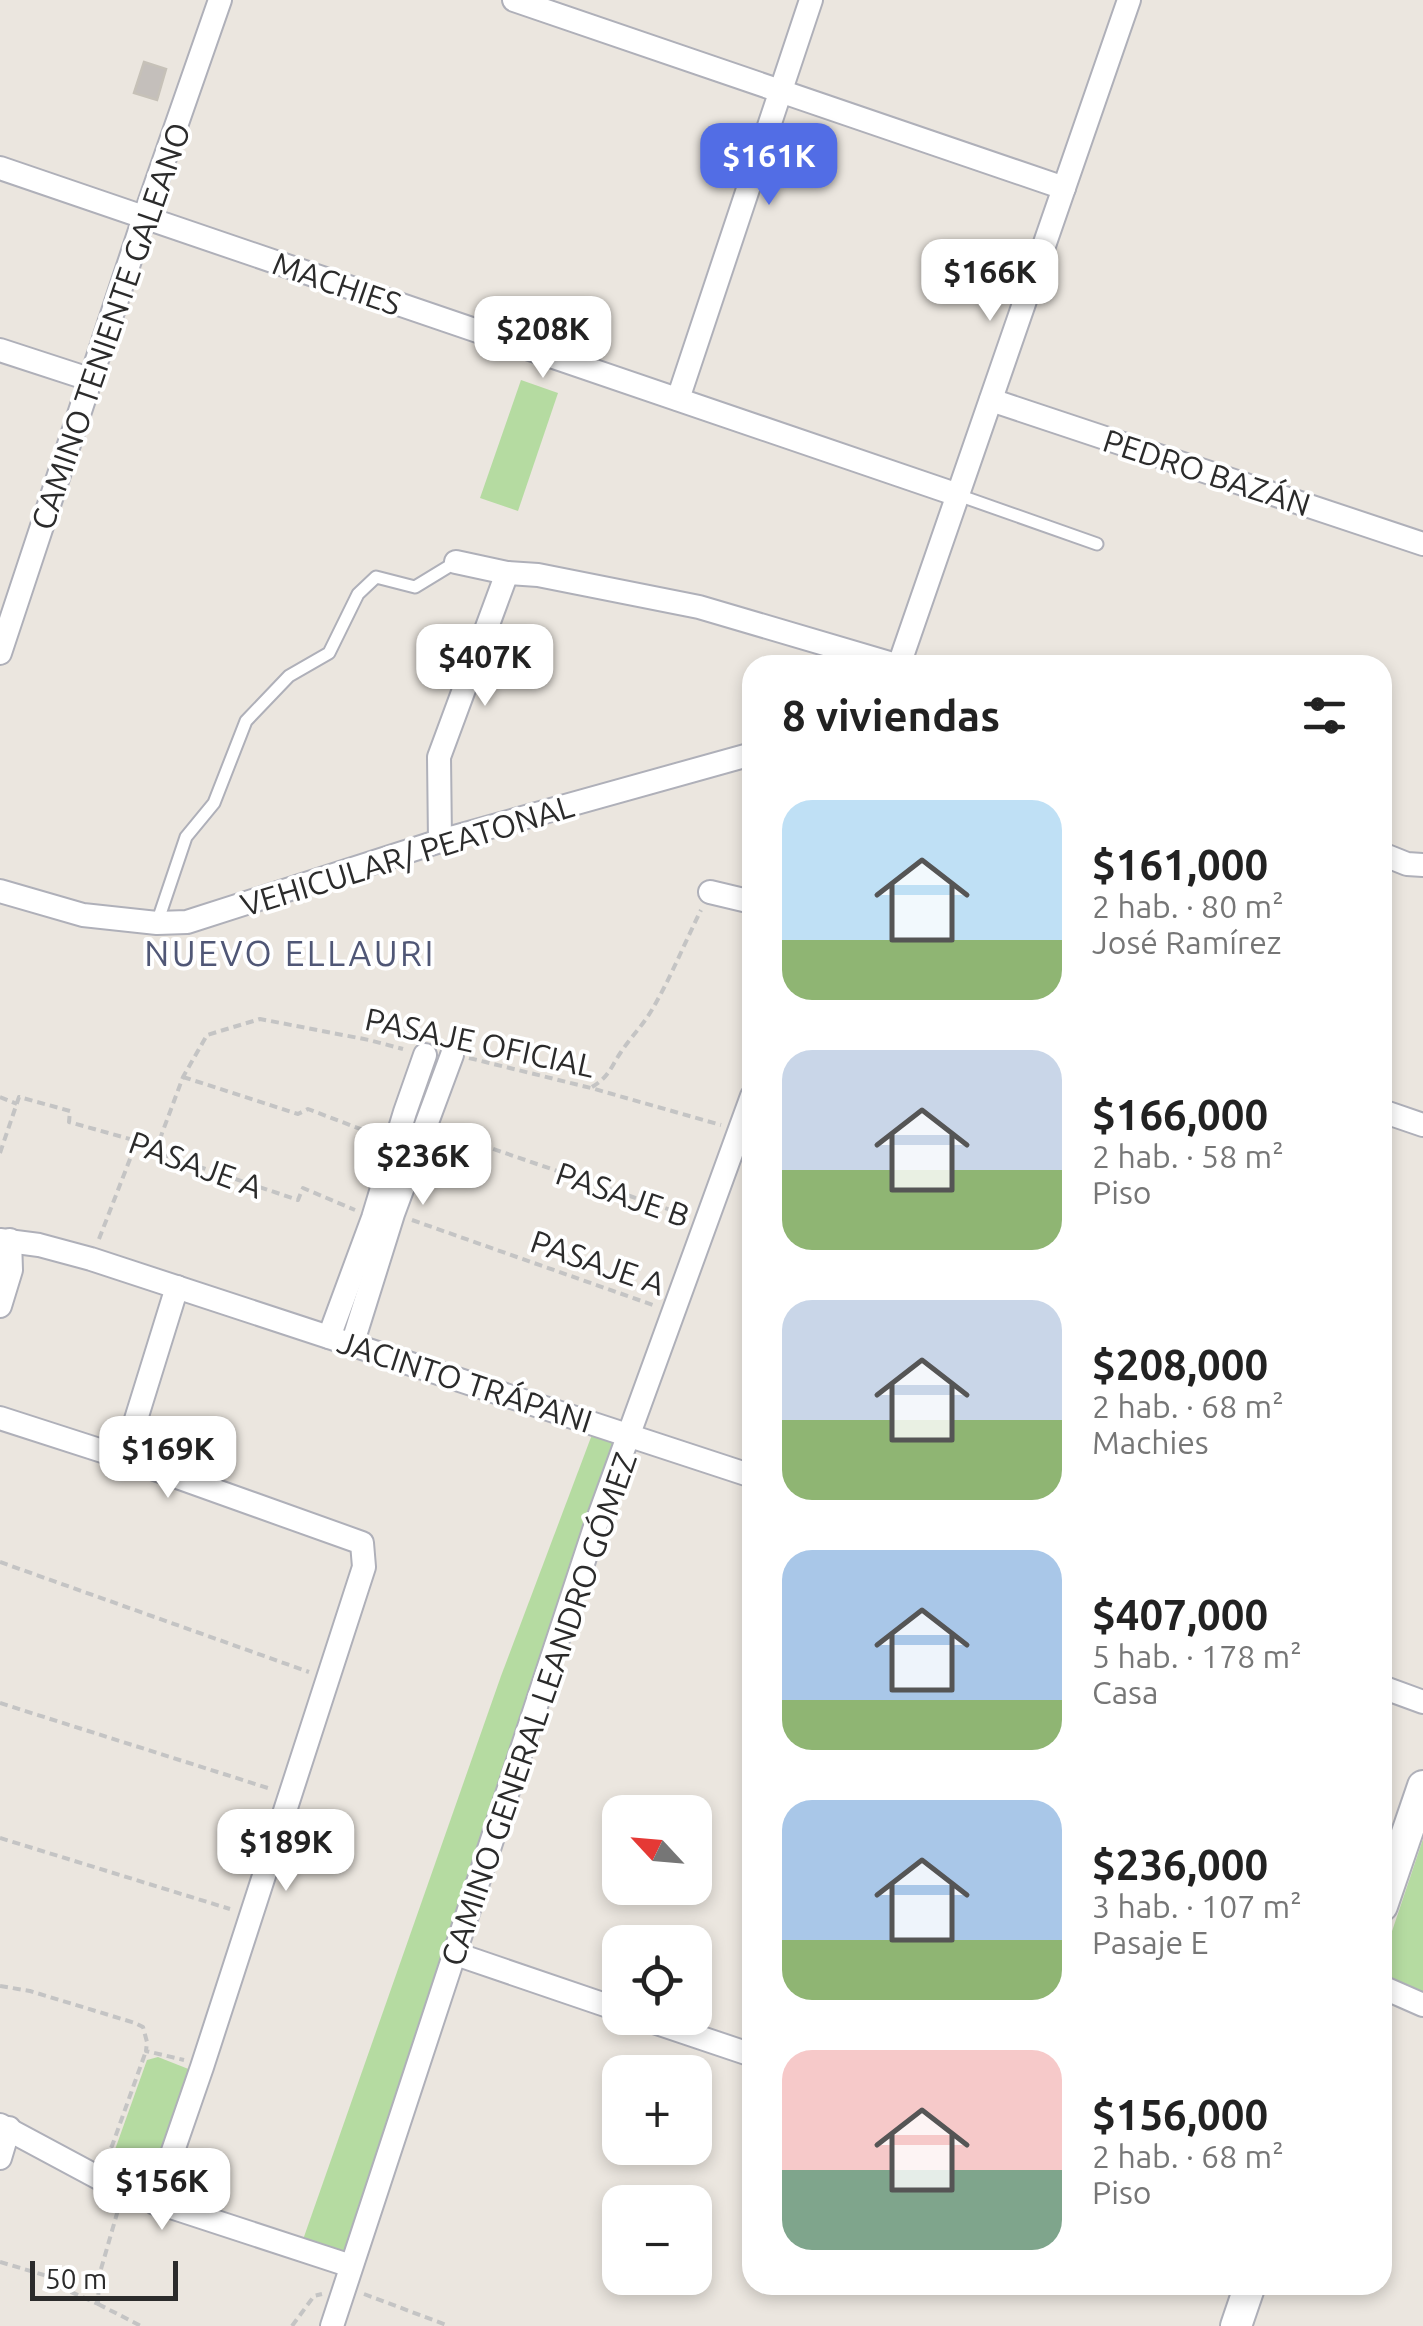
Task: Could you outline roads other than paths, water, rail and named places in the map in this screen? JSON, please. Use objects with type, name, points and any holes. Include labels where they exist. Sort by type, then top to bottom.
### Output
[{"type":"street","name":"CAMINO TENIENTE GALEANO","points":[[0,653],[220,0]]},
{"type":"street","points":[[514,0],[1064,188]]},
{"type":"street","points":[[678,399],[811,0]]},
{"type":"street","points":[[901,655],[1129,0]]},
{"type":"street","name":"MACHIES","points":[[0,168],[958,495]]},
{"type":"street","points":[[0,350],[92,380]]},
{"type":"street","name":"PEDRO BAZÁN","points":[[991,400],[1423,544]]},
{"type":"street","points":[[456,562],[699,607],[863,655]]},
{"type":"street","points":[[440,841],[439,758],[507,573]]},
{"type":"street","name":"VEHICULAR/ PEATONAL","points":[[0,892],[83,916],[186,922],[440,841],[742,757]]},
{"type":"street","points":[[1392,858],[1423,865]]},
{"type":"street","points":[[710,892],[742,900]]},
{"type":"street","points":[[352,1346],[383,1216],[394,1147],[426,1055]]},
{"type":"street","points":[[329,1338],[425,1126],[452,1055]]},
{"type":"street","points":[[404,1112],[425,1126]]},
{"type":"street","points":[[1392,1114],[1423,1125]]},
{"type":"street","name":"CAMINO GENERAL LEANDRO GÓMEZ","points":[[332,2326],[594,1530],[742,1125]]},
{"type":"street","points":[[0,1306],[11,1270],[5,1240]]},
{"type":"street","name":"JACINTO TRÁPANI","points":[[5,1240],[91,1259],[742,1473]]},
{"type":"street","points":[[124,1458],[177,1287]]},
{"type":"street","points":[[0,1418],[362,1543],[364,1566],[155,2203]]},
{"type":"street","points":[[1392,1691],[1423,1702]]},
{"type":"street","points":[[1392,1877],[1423,1786]]},
{"type":"street","points":[[456,1954],[602,2004]]},
{"type":"street","points":[[1392,1992],[1423,2006]]},
{"type":"street","points":[[691,2035],[742,2053]]},
{"type":"street","points":[[0,2158],[4,2127],[125,2192],[348,2276]]},
{"type":"street","points":[[1236,2326],[1247,2295]]},
{"type":"lane","points":[[958,495],[1098,544]]},
{"type":"lane","points":[[157,923],[186,837],[214,804],[246,722],[288,676],[330,653],[358,594],[376,577],[415,587],[456,562]]},
{"type":"district","name":"NUEVO ELLAURI","points":[[290,953]]}]
